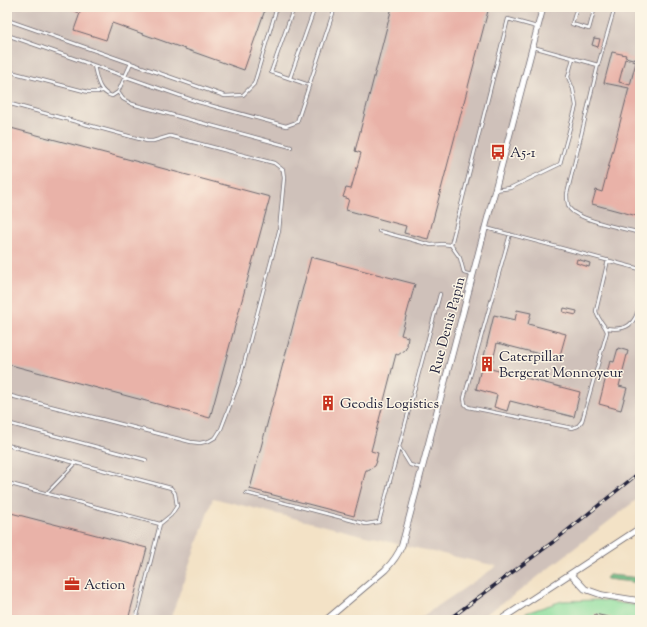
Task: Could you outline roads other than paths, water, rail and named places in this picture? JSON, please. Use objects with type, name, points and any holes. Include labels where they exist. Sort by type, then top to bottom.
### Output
[{"type":"street","name":"Rue Denis Papin","points":[[326,620],[385,570],[396,557],[405,533],[542,7]]},
{"type":"street","points":[[500,620],[640,528]]},
{"type":"street","points":[[571,574],[585,589],[602,595],[640,601]]},
{"type":"lane","points":[[7,20],[225,96],[243,95],[254,84],[277,7]]},
{"type":"lane","points":[[294,7],[271,72],[309,85]]},
{"type":"lane","points":[[290,78],[315,7]]},
{"type":"lane","points":[[7,36],[198,102],[286,126],[297,122],[334,10],[326,7]]},
{"type":"lane","points":[[577,7],[572,24],[589,29],[595,7]]},
{"type":"lane","points":[[615,7],[598,65],[567,194],[567,201],[570,208],[576,214],[640,232]]},
{"type":"lane","points":[[472,275],[464,273],[460,258],[452,245],[508,19],[537,27]]},
{"type":"lane","points":[[532,47],[598,65]]},
{"type":"lane","points":[[495,190],[510,188],[560,164],[576,106],[573,89],[568,77],[573,58]]},
{"type":"lane","points":[[94,66],[100,88],[102,91],[112,96],[118,92],[131,63]]},
{"type":"lane","points":[[7,71],[88,92],[102,91]]},
{"type":"lane","points":[[118,92],[123,100],[132,104],[292,147]]},
{"type":"lane","points":[[7,103],[147,141],[153,141],[165,136],[170,136],[274,163],[283,170],[284,178],[279,231],[268,277],[239,382],[221,429],[216,437],[209,442],[191,442],[7,395]]},
{"type":"lane","points":[[485,227],[640,269]]},
{"type":"lane","points":[[380,231],[431,246],[442,244],[452,245]]},
{"type":"lane","points":[[510,234],[464,398],[465,404],[468,407],[572,428],[578,426],[582,422],[607,332],[606,328],[598,319],[596,311],[608,260]]},
{"type":"lane","points":[[246,493],[366,524],[379,522],[440,294]]},
{"type":"lane","points":[[606,328],[622,329],[630,325],[638,311],[640,304]]},
{"type":"lane","points":[[7,423],[146,460]]},
{"type":"lane","points":[[7,445],[171,488],[175,493],[177,506],[171,516],[160,524],[136,620]]},
{"type":"lane","points":[[399,447],[410,465],[422,468]]},
{"type":"lane","points":[[47,493],[76,463]]},
{"type":"lane","points":[[7,483],[160,524]]},
{"type":"railway","points":[[448,620],[553,542],[640,472]]},
{"type":"place","name":"A5-1","points":[[498,152]]},
{"type":"place","name":"Caterpillar Bergerat Monnoyeur","points":[[487,364]]},
{"type":"place","name":"Geodis Logistics","points":[[328,403]]},
{"type":"place","name":"Action","points":[[72,584]]}]
